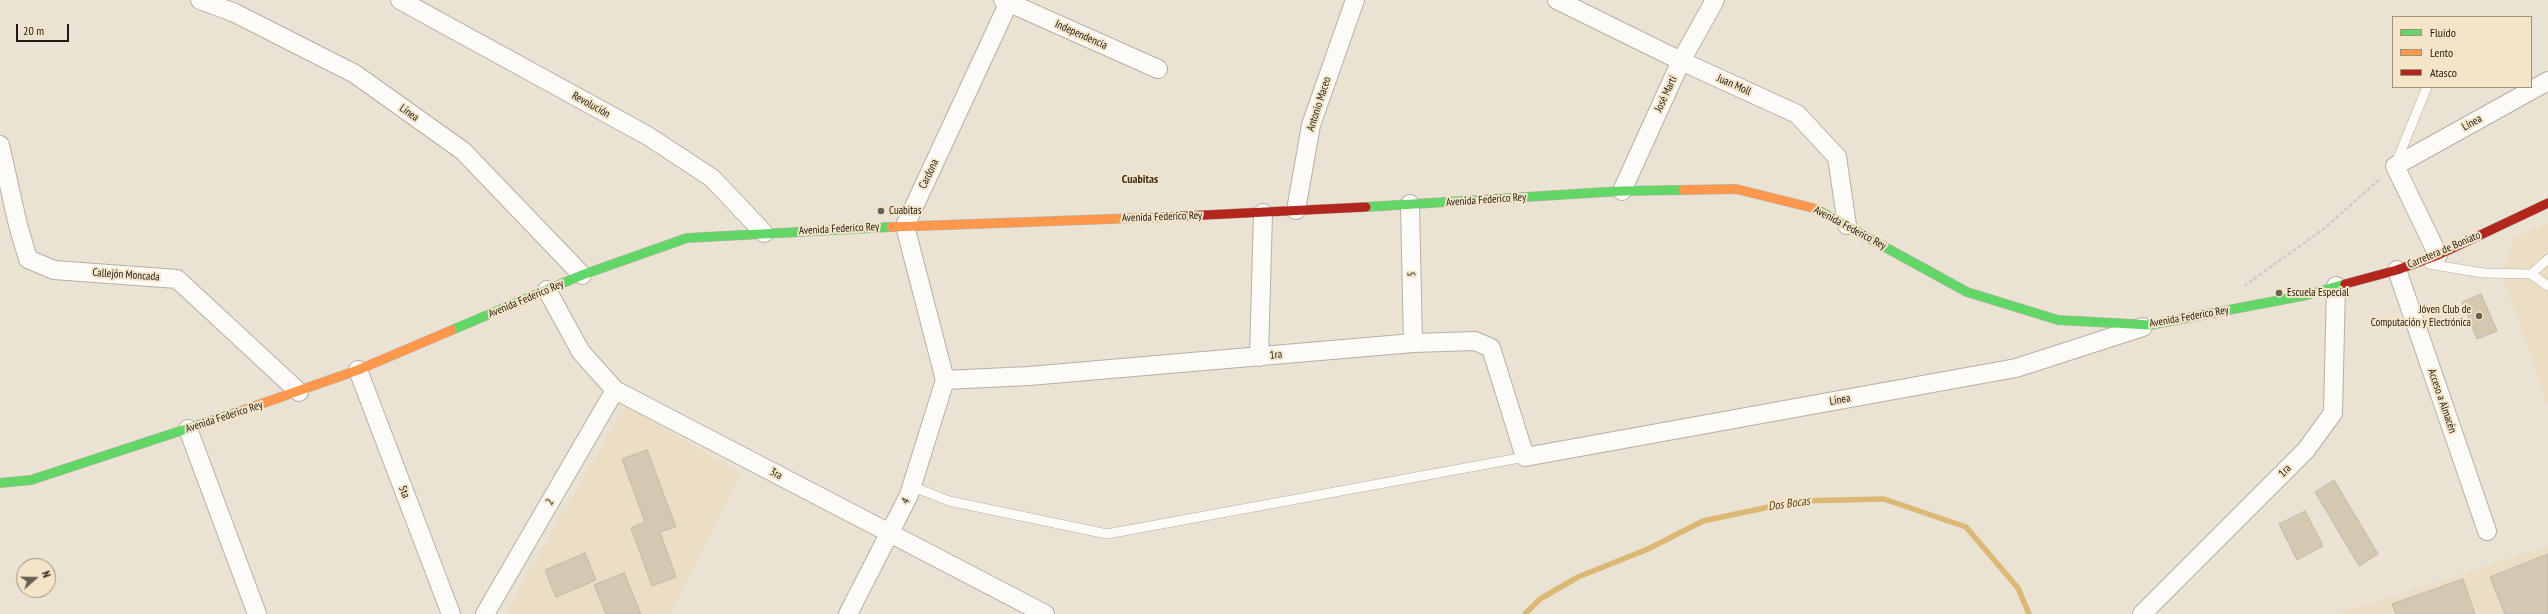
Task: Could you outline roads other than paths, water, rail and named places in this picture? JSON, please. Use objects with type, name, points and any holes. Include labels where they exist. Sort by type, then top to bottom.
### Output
[{"type":"main road","name":"Avenida Federico Rey","points":[[0,483],[31,480],[299,392],[358,370],[582,275],[687,238],[764,232],[1263,213],[1622,191],[1736,189],[1813,208],[1847,225],[1967,292],[2058,320],[2150,325],[2307,295],[2336,286]]},
{"type":"main road","name":"Carretera de Boniato","points":[[2336,286],[2397,270],[2438,255],[2548,203]]},
{"type":"street","name":"Línea","points":[[200,0],[235,13],[355,74],[463,151],[582,275]]},
{"type":"street","name":"Revolución","points":[[400,0],[648,136],[712,178],[764,232]]},
{"type":"street","name":"Antonio Maceo","points":[[1296,210],[1311,126],[1355,0]]},
{"type":"street","name":"Juan Moll","points":[[1557,0],[1681,61],[1797,114],[1837,157],[1847,225]]},
{"type":"street","name":"José Martí","points":[[1622,191],[1681,61],[1715,0]]},
{"type":"street","name":"Independencia","points":[[1007,1],[1158,69]]},
{"type":"street","name":"Cardona","points":[[905,226],[1007,1]]},
{"type":"street","name":"Línea","points":[[2395,166],[2548,81]]},
{"type":"street","name":"Callejón Moncada","points":[[0,145],[18,224],[28,259],[54,270],[178,279],[299,392]]},
{"type":"street","points":[[2395,166],[2438,255]]},
{"type":"street","name":"5","points":[[1410,204],[1413,343]]},
{"type":"street","points":[[1259,357],[1263,213]]},
{"type":"street","points":[[905,226],[945,380]]},
{"type":"street","name":"Acceso a Almacén","points":[[2397,270],[2487,531]]},
{"type":"street","name":"1ra","points":[[2142,614],[2306,450],[2333,413],[2336,286]]},
{"type":"street","name":"3ra","points":[[547,290],[581,352],[615,390],[1045,614]]},
{"type":"street","name":"Línea","points":[[1525,457],[2016,368],[2150,325]]},
{"type":"street","name":"1ra","points":[[945,380],[1029,376],[1413,343],[1475,341],[1491,348],[1525,457]]},
{"type":"street","name":"5ta","points":[[358,370],[451,614]]},
{"type":"street","name":"4","points":[[848,614],[888,533],[909,495],[945,380]]},
{"type":"street","name":"2","points":[[485,614],[615,390]]},
{"type":"street","points":[[188,429],[257,614]]},
{"type":"lane","points":[[2395,166],[2427,88]]},
{"type":"lane","points":[[2531,274],[2548,259]]},
{"type":"lane","points":[[2419,262],[2483,274],[2531,274],[2548,286]]},
{"type":"lane","points":[[911,486],[949,500],[1107,534],[1525,457]]},
{"type":"waterway","name":"Dos Bocas","points":[[1525,614],[1540,599],[1578,577],[1648,549],[1703,521],[1797,501],[1884,499],[1966,527],[2018,588],[2029,614]]},
{"type":"place","name":"Cuabitas","points":[[881,211]]},
{"type":"place","name":"Escuela Especial","points":[[2279,293]]},
{"type":"place","name":"Jóven Club de Computación y Electrónica","points":[[2479,316]]},
{"type":"district","name":"Cuabitas","points":[[1140,180]]}]
